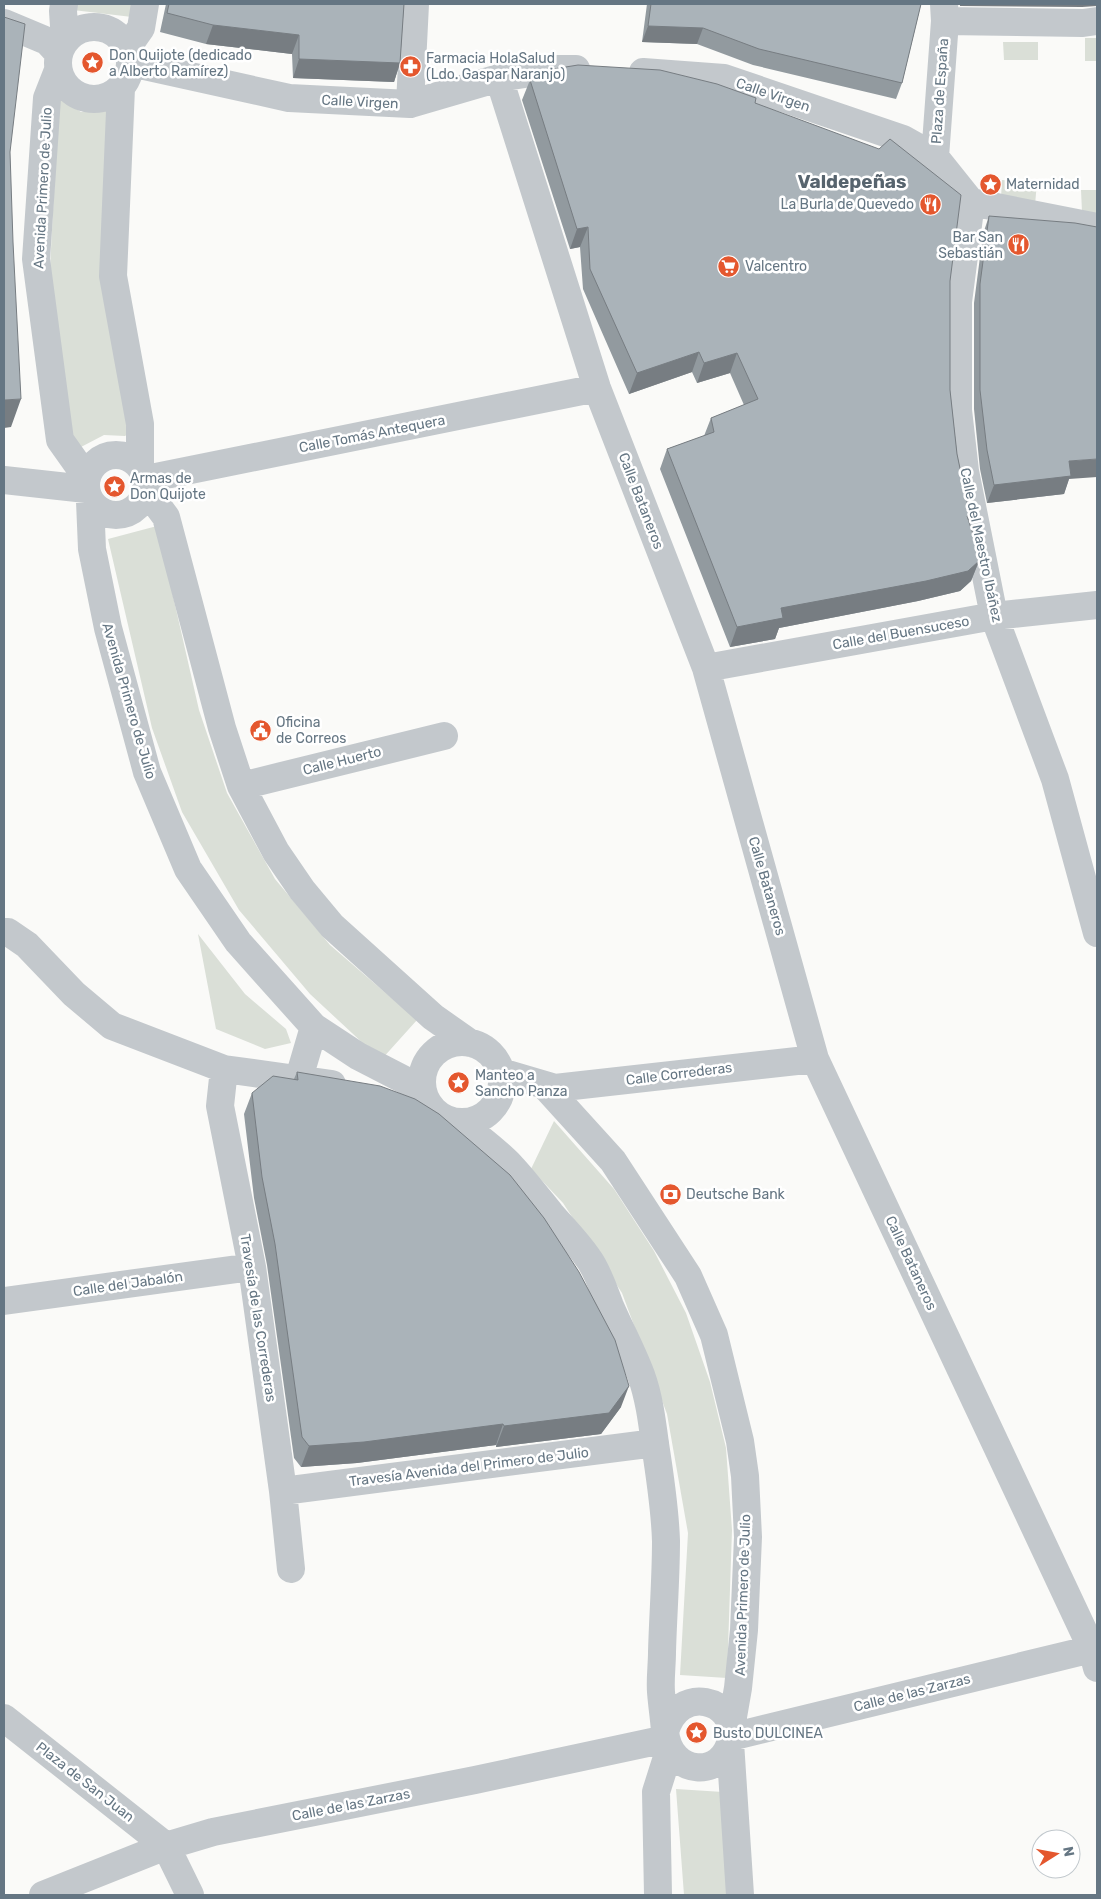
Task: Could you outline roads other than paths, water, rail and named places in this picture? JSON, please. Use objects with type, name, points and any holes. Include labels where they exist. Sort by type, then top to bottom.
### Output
[{"type":"street","name":"Avenida Primero de Julio","points":[[64,4],[61,55],[48,98],[36,259],[60,440],[88,489],[92,549],[108,628],[147,772],[188,869],[238,942],[314,1027],[358,1056],[423,1094]]},
{"type":"street","points":[[129,55],[141,28],[146,4]]},
{"type":"street","points":[[410,104],[415,4]]},
{"type":"street","name":"Plaza de España","points":[[971,202],[935,157],[945,13],[1089,16]]},
{"type":"street","points":[[4,23],[47,41],[61,55],[66,85],[78,96],[89,99],[101,99],[112,95],[121,88],[130,72],[129,55],[120,38],[110,30],[98,27],[86,27],[74,32],[61,55]]},
{"type":"street","name":"Calle Virgen","points":[[129,55],[289,98],[410,104],[499,78],[556,69],[606,69],[724,78],[903,139],[935,157]]},
{"type":"street","name":"Calle Bataneros","points":[[499,78],[598,388],[706,668],[815,1058],[1095,1656]]},
{"type":"street","points":[[121,88],[113,276],[140,424],[144,478],[143,500],[127,514],[117,516],[106,514],[98,508],[88,489],[91,469],[97,462],[115,454],[133,460],[144,478],[166,517],[222,728],[241,786],[276,852],[302,890],[332,926],[433,1016],[470,1043]]},
{"type":"street","points":[[971,202],[1097,227]]},
{"type":"street","name":"Calle del Maestro Ibáñez","points":[[971,202],[958,302],[958,410],[965,472],[994,616],[1055,779],[1097,933]]},
{"type":"street","name":"Calle Tomás Antequera","points":[[144,478],[598,388]]},
{"type":"street","points":[[4,480],[88,489]]},
{"type":"street","name":"Calle del Buensuceso","points":[[706,668],[994,616],[1097,606]]},
{"type":"street","name":"Calle Huerto","points":[[241,786],[444,736]]},
{"type":"street","points":[[4,932],[8,932],[27,945],[74,994],[112,1026],[224,1068],[362,1089],[423,1094]]},
{"type":"street","points":[[299,1078],[314,1027]]},
{"type":"street","points":[[461,1123],[473,1121],[484,1116],[494,1107],[500,1096],[502,1084],[501,1072],[490,1053],[481,1046],[457,1042],[445,1045],[434,1053],[426,1064],[422,1076],[423,1094],[440,1116],[461,1123],[510,1165],[590,1259],[641,1376],[652,1416],[662,1487],[666,1540],[661,1690],[667,1741],[677,1759],[686,1765],[697,1768],[709,1766],[718,1761],[726,1752],[731,1736],[727,1717],[719,1708],[708,1702],[696,1701],[685,1704],[675,1711],[668,1721],[667,1741],[656,1792],[658,1895]]},
{"type":"street","name":"Calle Correderas","points":[[544,1085],[555,1088],[815,1058]]},
{"type":"street","name":"Travesía de las Correderas","points":[[224,1068],[220,1106],[252,1267],[283,1491],[291,1569]]},
{"type":"street","points":[[501,1072],[544,1085]]},
{"type":"street","name":"Avenida Primero de Julio","points":[[544,1085],[618,1168],[688,1276],[714,1335],[740,1441],[745,1476],[748,1537],[743,1639],[731,1736],[740,1895]]},
{"type":"street","name":"Calle del Jabalón","points":[[4,1301],[252,1267]]},
{"type":"street","name":"Travesía Avenida del Primero de Julio","points":[[283,1491],[655,1443]]},
{"type":"street","name":"Calle de las Zarzas","points":[[731,1736],[1095,1656]]},
{"type":"street","name":"Plaza de San Juan","points":[[4,1718],[166,1846]]},
{"type":"street","name":"Calle de las Zarzas","points":[[43,1895],[166,1846],[213,1832],[667,1741]]},
{"type":"street","points":[[166,1846],[190,1895]]},
{"type":"place","name":"Don Quijote (dedicado a Alberto Ramírez)","points":[[93,63]]},
{"type":"place","name":"Farmacia HolaSalud (Ldo. Gaspar Naranjo)","points":[[410,66]]},
{"type":"place","name":"Maternidad","points":[[990,184]]},
{"type":"place","name":"La Burla de Quevedo","points":[[930,204]]},
{"type":"place","name":"Bar San Sebastián","points":[[1019,245]]},
{"type":"place","name":"Valcentro","points":[[729,266]]},
{"type":"place","name":"Armas de Don Quijote","points":[[114,486]]},
{"type":"place","name":"Oficina de Correos","points":[[260,730]]},
{"type":"place","name":"Manteo a Sancho Panza","points":[[459,1083]]},
{"type":"place","name":"Deutsche Bank","points":[[670,1194]]},
{"type":"place","name":"Busto DULCINEA","points":[[697,1733]]},
{"type":"district","name":"Valdepeñas","points":[[852,181]]}]
